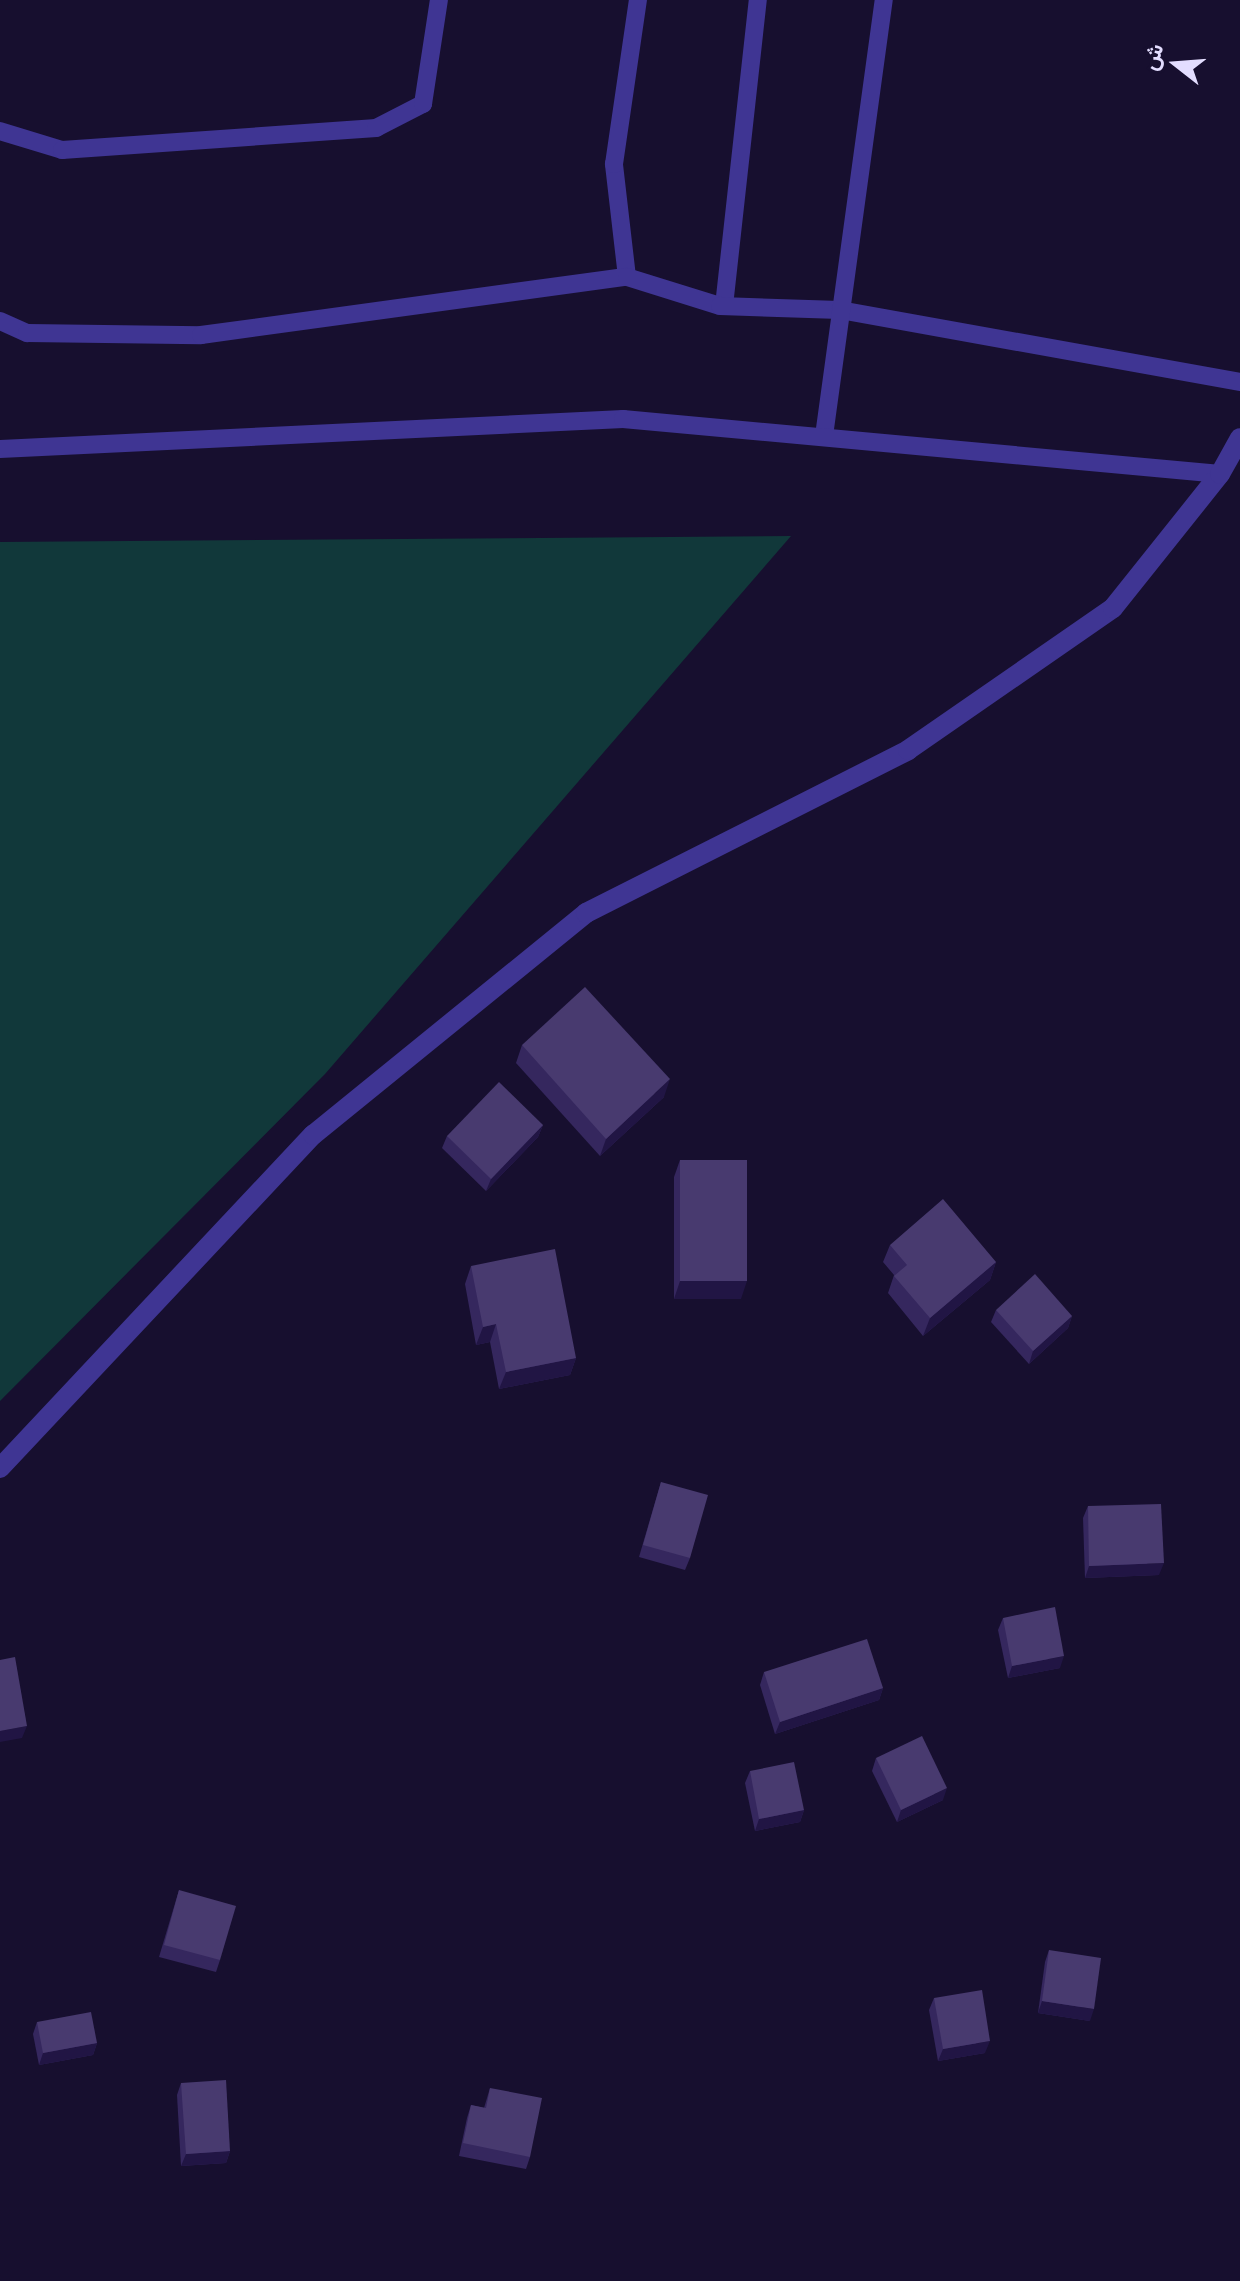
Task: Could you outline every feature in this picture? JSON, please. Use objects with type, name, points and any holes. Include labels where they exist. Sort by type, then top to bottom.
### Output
[{"type":"street","points":[[0,1468],[313,1135],[586,913],[908,750],[1113,608],[1220,474],[1240,438]]},
{"type":"lane","points":[[0,131],[62,150],[376,128],[423,104],[439,0]]},
{"type":"lane","points":[[627,277],[614,164],[638,0]]},
{"type":"lane","points":[[724,306],[758,0]]},
{"type":"lane","points":[[824,436],[884,0]]},
{"type":"lane","points":[[0,321],[27,333],[201,335],[627,277],[724,306],[840,310],[1240,382]]},
{"type":"lane","points":[[0,449],[623,419],[1220,474]]},
{"type":"green space","points":[[791,536],[325,1074],[0,1401],[0,542]]},
{"type":"building","points":[[585,987],[670,1079],[606,1139],[522,1045]]},
{"type":"building","points":[[499,1082],[543,1125],[491,1179],[447,1136]]},
{"type":"building","points":[[680,1160],[747,1160],[747,1281],[680,1281]]},
{"type":"building","points":[[943,1199],[996,1262],[930,1318],[894,1276],[907,1265],[890,1245]]},
{"type":"building","points":[[555,1249],[576,1358],[506,1372],[496,1324],[483,1327],[471,1266]]},
{"type":"building","points":[[1035,1274],[1072,1316],[1033,1351],[996,1310]]},
{"type":"building","points":[[661,1482],[708,1495],[690,1558],[643,1545]]},
{"type":"building","points":[[1161,1504],[1164,1563],[1089,1566],[1088,1506]]},
{"type":"building","points":[[1055,1607],[1064,1656],[1012,1666],[1003,1618]]},
{"type":"building","points":[[867,1639],[883,1688],[780,1722],[764,1672]]},
{"type":"building","points":[[15,1657],[27,1726],[0,1731],[0,1660]]},
{"type":"building","points":[[922,1736],[947,1788],[901,1810],[876,1758]]},
{"type":"building","points":[[794,1762],[804,1810],[759,1819],[750,1771]]},
{"type":"building","points":[[179,1890],[236,1906],[220,1960],[164,1945]]},
{"type":"building","points":[[1049,1950],[1101,1958],[1094,2009],[1042,2001]]},
{"type":"building","points":[[982,1990],[990,2041],[943,2049],[934,1998]]},
{"type":"building","points":[[91,2012],[97,2043],[43,2053],[37,2022]]},
{"type":"building","points":[[226,2080],[230,2151],[186,2154],[181,2083]]},
{"type":"building","points":[[490,2088],[542,2098],[530,2157],[463,2143],[471,2105],[486,2108]]}]
